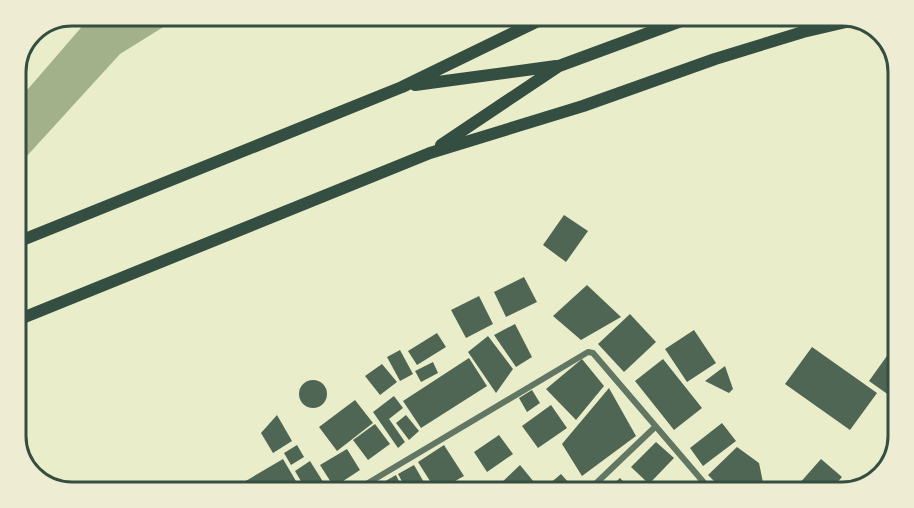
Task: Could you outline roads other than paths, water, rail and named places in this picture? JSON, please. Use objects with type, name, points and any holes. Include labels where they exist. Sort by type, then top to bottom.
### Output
[{"type":"main road","points":[[26,239],[402,87],[528,26]]},
{"type":"main road","points":[[402,87],[559,66],[667,26]]},
{"type":"main road","points":[[26,317],[430,153],[583,106],[715,59],[829,26]]},
{"type":"main road","points":[[430,153],[559,66]]},
{"type":"street","points":[[368,483],[588,352],[593,353],[704,483]]},
{"type":"street","points":[[596,483],[655,427]]}]
